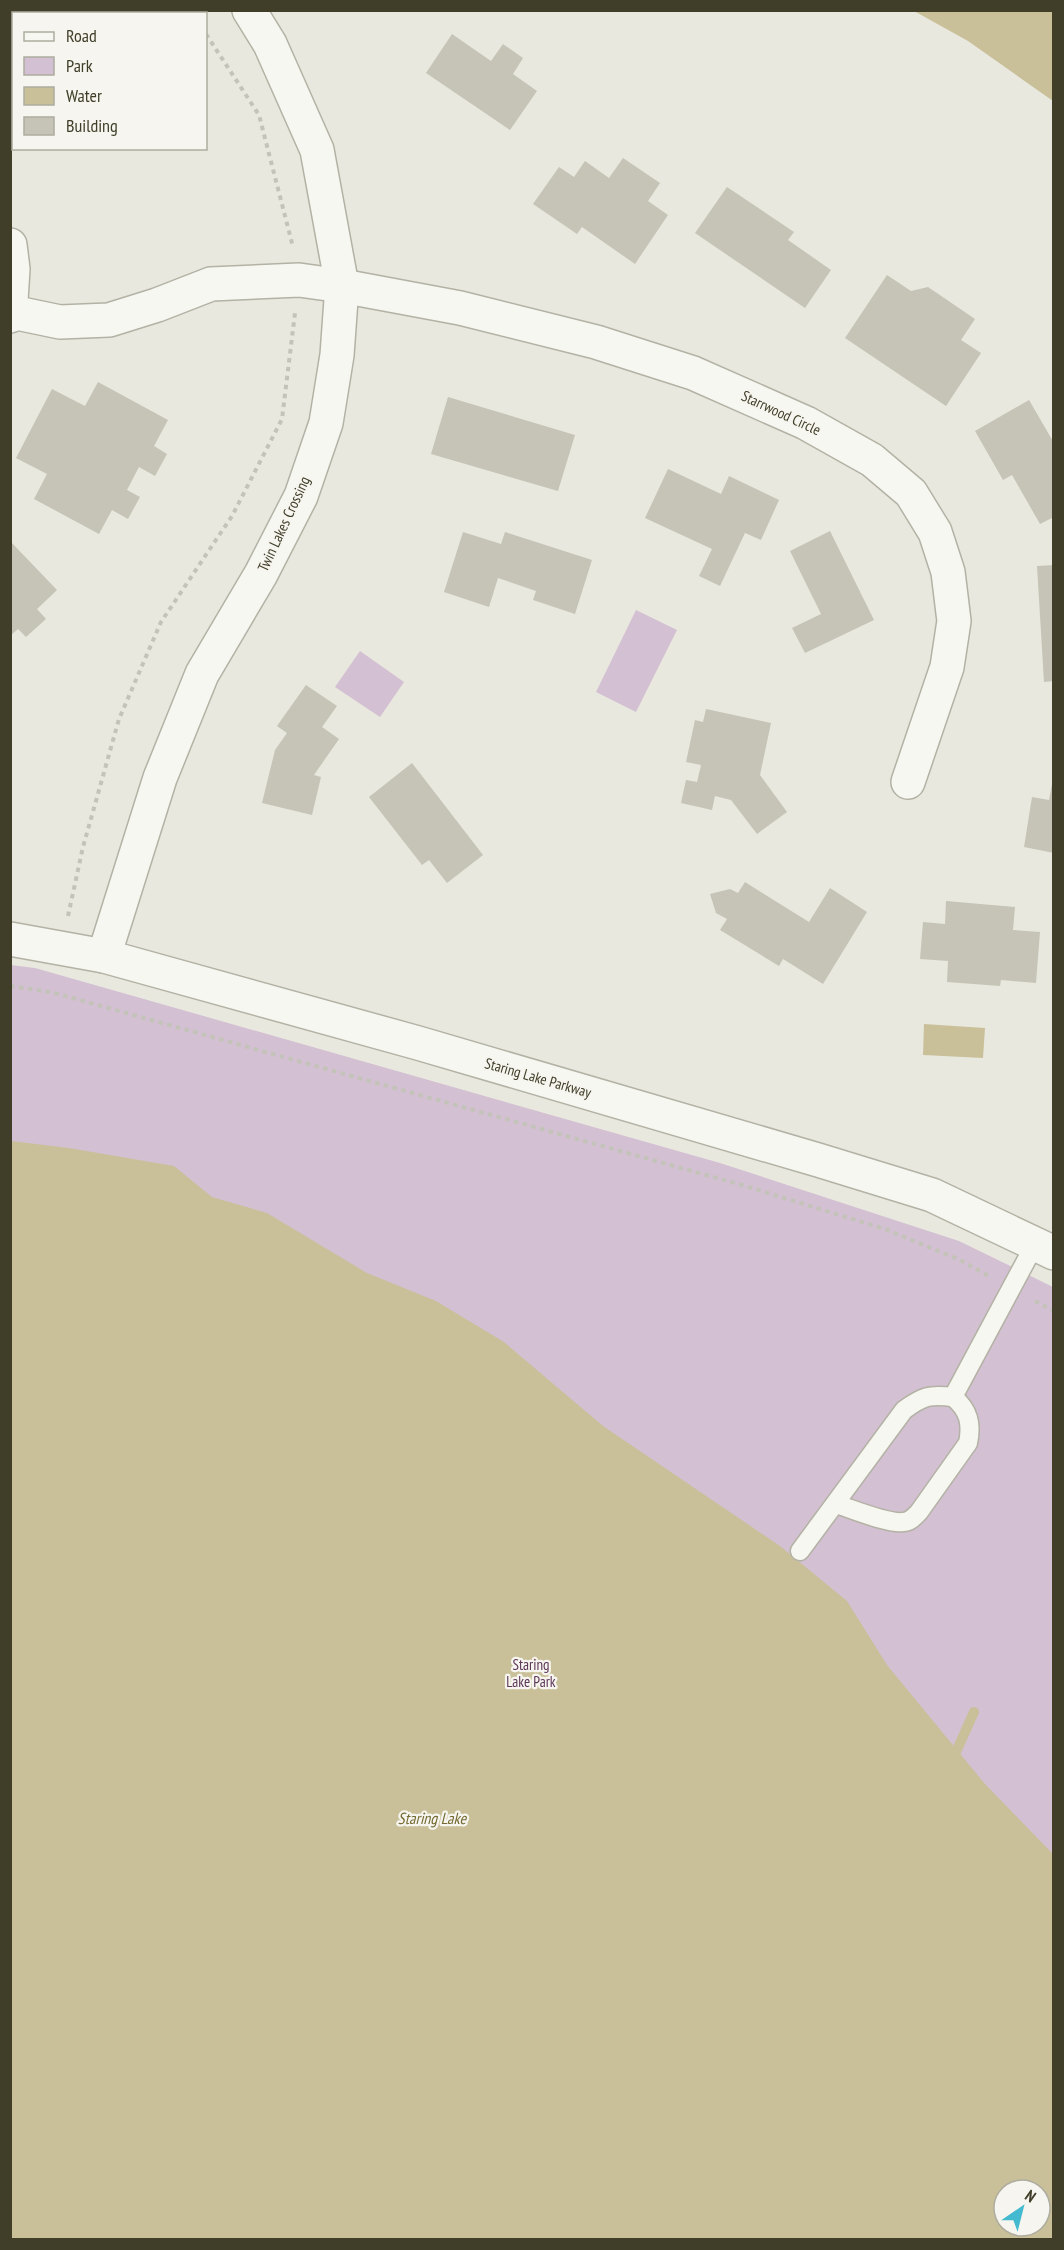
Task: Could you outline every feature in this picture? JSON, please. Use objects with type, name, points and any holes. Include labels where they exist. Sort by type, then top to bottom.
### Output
[{"type":"street","name":"Twin Lakes Crossing","points":[[105,956],[160,778],[202,674],[261,574],[301,496],[326,423],[337,355],[342,286],[317,150],[270,44],[249,10]]},
{"type":"street","points":[[10,245],[13,269],[11,314]]},
{"type":"street","name":"Starrwood Circle","points":[[11,314],[60,322],[109,320],[157,305],[211,284],[299,280],[460,308],[596,342],[693,373],[806,423],[872,459],[911,493],[935,532],[948,572],[954,621],[947,667],[908,783]]},
{"type":"street","name":"Staring Lake Parkway","points":[[10,939],[105,956],[418,1043],[932,1195],[1044,1249]]},
{"type":"lane","points":[[953,1397],[1011,1288],[1044,1249]]},
{"type":"lane","points":[[800,1551],[904,1410],[921,1398],[936,1395],[953,1397],[961,1403],[969,1416],[971,1429],[968,1443],[919,1512],[910,1520],[902,1523],[891,1521],[836,1504]]},
{"type":"path","points":[[51,992],[83,847],[119,719],[161,622],[232,516],[282,419],[299,280],[290,234],[259,115],[207,36]]},
{"type":"path","points":[[10,986],[51,992],[742,1185],[885,1228],[960,1260],[1053,1311]]},
{"type":"green space","points":[[636,610],[677,630],[636,712],[596,692]]},
{"type":"green space","points":[[360,651],[404,682],[380,717],[335,687]]},
{"type":"green space","name":"Staring Lake","points":[[11,965],[35,968],[720,1163],[959,1241],[1053,1287],[1053,2239],[11,2240]]},
{"type":"water","points":[[914,11],[1053,11],[1053,101],[968,41]]},
{"type":"water","points":[[924,1024],[985,1028],[983,1058],[923,1055]]},
{"type":"water","name":"Staring Lake","points":[[11,1141],[69,1148],[174,1166],[212,1197],[267,1213],[367,1273],[436,1301],[504,1342],[603,1426],[780,1546],[847,1601],[887,1665],[985,1784],[1053,1854],[1053,2239],[11,2240]]},
{"type":"building","points":[[10,10],[101,10],[102,12],[12,12],[12,93],[10,90]]},
{"type":"building","points":[[452,34],[491,61],[503,44],[523,58],[513,74],[537,91],[510,130],[426,73]]},
{"type":"building","points":[[623,158],[660,183],[648,201],[668,215],[635,264],[582,227],[577,234],[533,204],[559,167],[574,177],[585,161],[609,178]]},
{"type":"building","points":[[727,187],[794,232],[788,240],[831,270],[805,308],[695,233]]},
{"type":"building","points":[[887,275],[911,291],[928,287],[975,319],[961,340],[981,353],[946,406],[845,338]]},
{"type":"building","points":[[98,382],[168,420],[154,446],[167,454],[155,476],[139,467],[127,490],[140,497],[128,519],[112,510],[99,534],[34,499],[47,474],[16,458],[52,389],[85,406]]},
{"type":"building","points":[[448,397],[575,435],[558,491],[431,454]]},
{"type":"building","points":[[1029,400],[1054,443],[1054,517],[1040,524],[1012,475],[1003,480],[975,431]]},
{"type":"building","points":[[668,469],[721,494],[729,476],[779,500],[761,540],[745,533],[720,586],[699,576],[712,549],[645,518]]},
{"type":"building","points":[[830,531],[874,620],[805,653],[792,628],[821,614],[790,551]]},
{"type":"building","points":[[463,532],[501,544],[505,532],[592,560],[575,614],[533,600],[536,591],[498,578],[489,607],[444,592]]},
{"type":"building","points":[[10,541],[57,590],[37,609],[46,619],[26,637],[18,629],[10,636]]},
{"type":"building","points":[[1054,565],[1054,681],[1044,682],[1037,566]]},
{"type":"building","points":[[306,685],[337,706],[322,727],[339,739],[314,775],[321,777],[312,815],[262,803],[275,750],[287,733],[277,726]]},
{"type":"building","points":[[706,709],[771,723],[760,775],[787,812],[757,834],[731,800],[715,796],[712,810],[681,803],[686,780],[697,782],[701,765],[686,762],[695,720],[703,722]]},
{"type":"building","points":[[412,763],[483,855],[447,883],[429,860],[422,865],[369,797]]},
{"type":"building","points":[[1052,784],[1054,853],[1024,847],[1032,797],[1049,800]]},
{"type":"building","points":[[745,882],[809,922],[830,888],[867,912],[823,984],[783,959],[779,966],[720,930],[727,919],[716,913],[710,894],[730,889],[738,893]]},
{"type":"building","points":[[946,901],[1015,907],[1013,930],[1040,932],[1036,983],[1001,980],[1000,986],[947,982],[948,961],[920,959],[923,922],[945,924]]},
{"type":"waterway","points":[[951,1763],[974,1712]]},
{"type":"park label","name":"Staring Lake Park","points":[[531,1674]]}]
